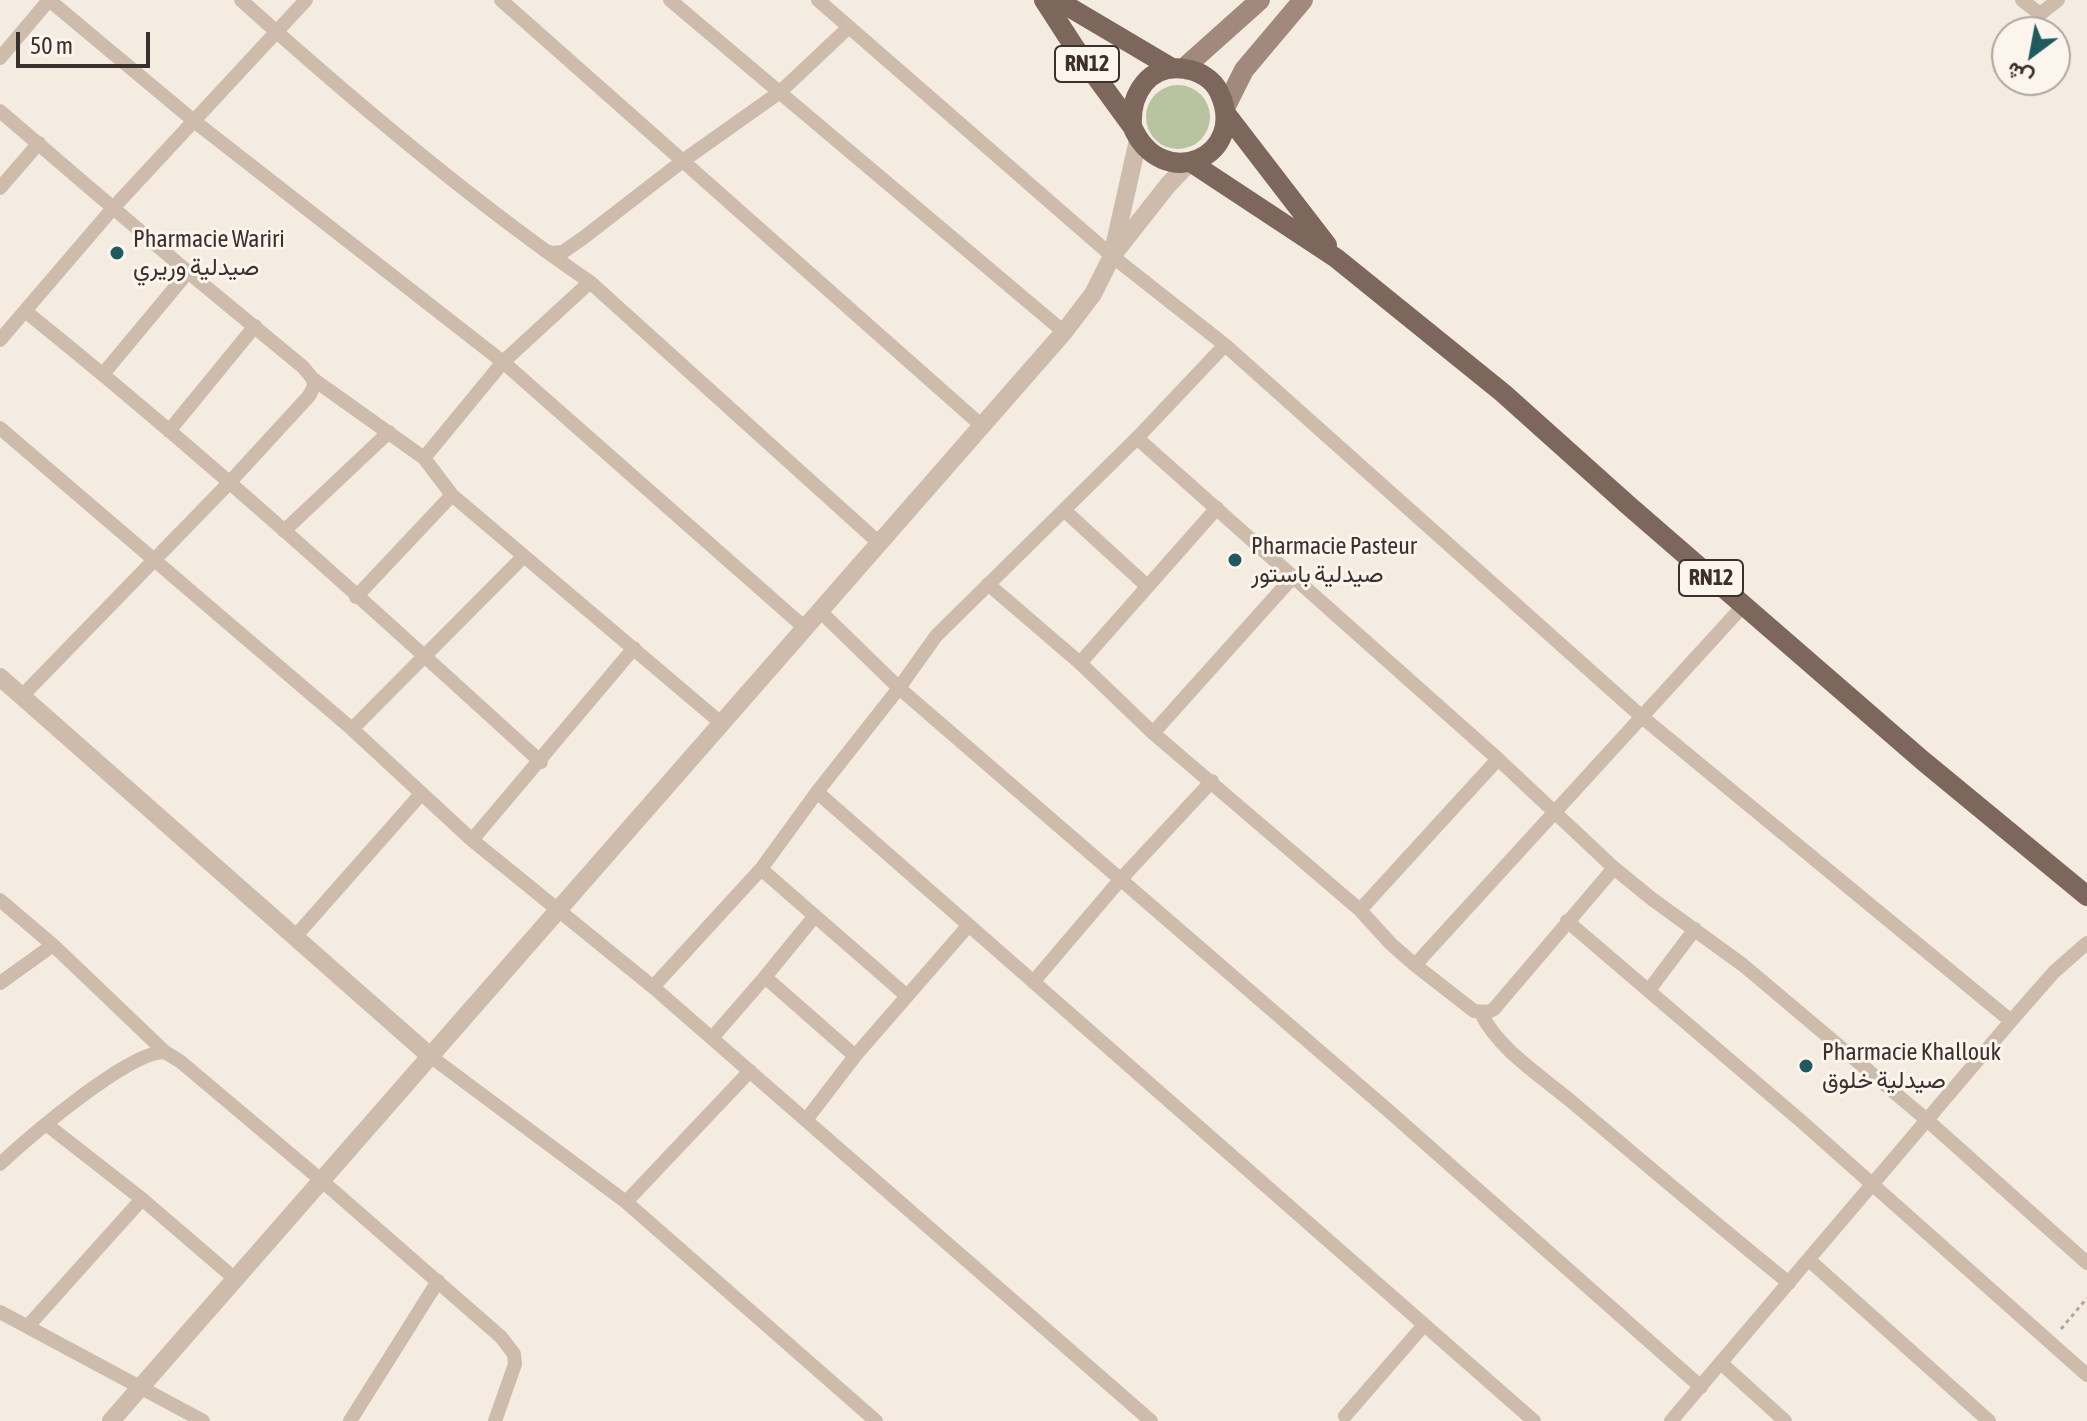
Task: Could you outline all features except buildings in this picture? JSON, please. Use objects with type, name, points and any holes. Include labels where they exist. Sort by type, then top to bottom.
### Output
[{"type":"main road","name":"RN12","points":[[1044,0],[1135,133],[1160,160],[1174,164],[1190,163],[1336,258],[1503,393],[1743,606],[2087,896]]},
{"type":"main road","name":"RN12","points":[[1057,0],[1178,68],[1207,77],[1217,86],[1226,110],[1336,258]]},
{"type":"main road","points":[[1178,68],[1260,0]]},
{"type":"main road","points":[[1190,163],[1206,156],[1217,145],[1225,131],[1226,110],[1244,70],[1303,0]]},
{"type":"main road","name":"RN12","points":[[1135,133],[1131,110],[1135,95],[1157,73],[1178,68]]},
{"type":"street","points":[[0,58],[49,0],[194,121],[503,362],[805,628]]},
{"type":"street","points":[[241,0],[370,111],[540,249],[590,282],[878,542]]},
{"type":"street","points":[[0,340],[114,207],[306,0]]},
{"type":"street","points":[[501,0],[982,426]]},
{"type":"street","points":[[670,0],[1064,332]]},
{"type":"street","points":[[818,0],[1112,256],[1225,345],[1642,717],[2011,1021]]},
{"type":"street","points":[[2022,0],[2040,14],[2058,0]]},
{"type":"street","points":[[540,249],[551,253],[563,252],[780,92],[849,27]]},
{"type":"street","points":[[0,111],[303,367],[313,379],[424,458],[452,495],[721,723]]},
{"type":"street","points":[[1112,256],[1135,133]]},
{"type":"street","points":[[0,188],[39,143]]},
{"type":"street","points":[[111,1421],[1064,332],[1093,294],[1112,256],[1168,185],[1190,163]]},
{"type":"street","points":[[103,374],[188,272]]},
{"type":"street","points":[[424,458],[503,362],[590,282]]},
{"type":"street","points":[[25,311],[103,374],[284,531],[541,762]]},
{"type":"street","points":[[169,431],[255,326]]},
{"type":"street","points":[[653,987],[761,869],[936,636],[1065,511],[1225,345]]},
{"type":"street","points":[[22,696],[309,396],[314,386],[313,379]]},
{"type":"street","points":[[0,428],[352,729],[472,840],[653,987],[1151,1421]]},
{"type":"street","points":[[284,531],[389,432]]},
{"type":"street","points":[[1137,438],[1498,759],[1554,815],[1614,868],[1743,965],[1927,1120],[2087,1263]]},
{"type":"street","points":[[356,597],[452,495]]},
{"type":"street","points":[[1080,663],[1217,508]]},
{"type":"street","points":[[1065,511],[1147,586]]},
{"type":"street","points":[[352,729],[523,557]]},
{"type":"street","points":[[1153,733],[1292,578]]},
{"type":"street","points":[[988,584],[1080,663],[1153,733],[1360,910],[1391,944],[1474,1011],[1481,1013],[1494,1009],[1614,868]]},
{"type":"street","points":[[1415,965],[1743,606]]},
{"type":"street","points":[[820,611],[899,688],[1402,1123],[1701,1387]]},
{"type":"street","points":[[472,840],[541,762],[634,648]]},
{"type":"street","points":[[0,677],[430,1056],[626,1202],[876,1421]]},
{"type":"street","points":[[1360,910],[1498,759]]},
{"type":"street","points":[[1034,981],[1120,880],[1212,781]]},
{"type":"street","points":[[817,792],[1534,1421]]},
{"type":"street","points":[[294,938],[421,794]]},
{"type":"street","points":[[761,869],[907,996]]},
{"type":"street","points":[[0,900],[53,945],[165,1052],[181,1062],[321,1180],[501,1337],[514,1354],[513,1375],[495,1421]]},
{"type":"street","points":[[712,1038],[814,917]]},
{"type":"street","points":[[1567,921],[1873,1184],[2087,1375]]},
{"type":"street","points":[[806,1120],[855,1056],[968,926]]},
{"type":"street","points":[[1649,990],[1695,929]]},
{"type":"street","points":[[1671,1421],[2011,1021],[2054,972],[2087,943]]},
{"type":"street","points":[[0,983],[53,945]]},
{"type":"street","points":[[765,977],[855,1056]]},
{"type":"street","points":[[1481,1013],[1493,1033],[1519,1056],[1672,1188],[1789,1283]]},
{"type":"street","points":[[0,1164],[46,1124],[140,1059],[155,1052],[165,1052]]},
{"type":"street","points":[[626,1202],[750,1071]]},
{"type":"street","points":[[46,1124],[142,1199],[234,1278]]},
{"type":"street","points":[[28,1326],[142,1199]]},
{"type":"street","points":[[1809,1260],[1989,1421]]},
{"type":"street","points":[[350,1421],[438,1281]]},
{"type":"street","points":[[0,1312],[203,1421]]},
{"type":"street","points":[[1346,1419],[1424,1325]]},
{"type":"street","points":[[1721,1363],[1785,1421]]},
{"type":"path","points":[[2050,1342],[2087,1298]]},
{"type":"green space","points":[[1178,85],[1196,91],[1204,99],[1210,117],[1204,135],[1196,143],[1178,149],[1160,143],[1152,135],[1146,117],[1152,99],[1160,91]]},
{"type":"place","name":"Pharmacie Wariri صيدلية وريري","points":[[117,253]]},
{"type":"place","name":"Pharmacie Pasteur صيدلية باستور","points":[[1235,560]]},
{"type":"place","name":"Pharmacie Khallouk صيدلية خلوق","points":[[1806,1066]]}]
